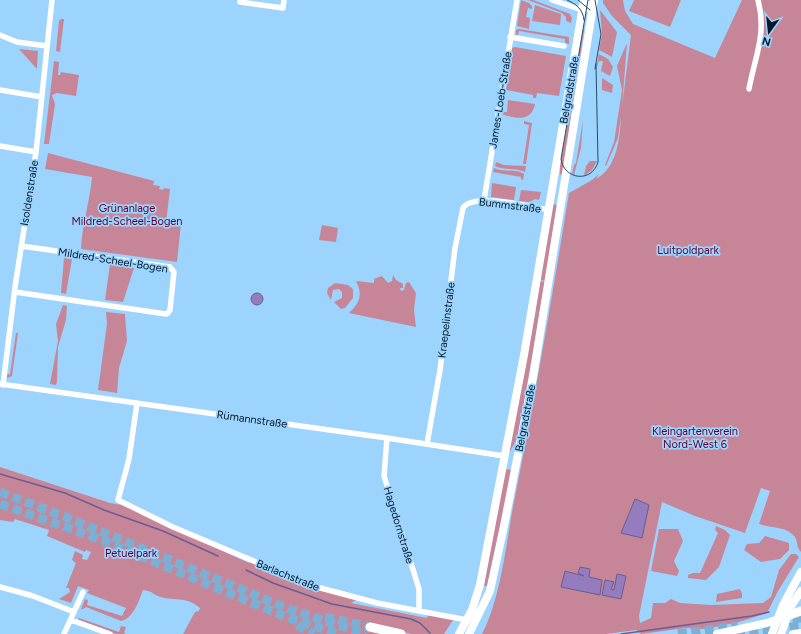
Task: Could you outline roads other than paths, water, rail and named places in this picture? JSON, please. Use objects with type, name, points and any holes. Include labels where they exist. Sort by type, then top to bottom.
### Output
[{"type":"highway","points":[[787,616],[801,611]]},
{"type":"highway","points":[[370,627],[401,634]]},
{"type":"main road","name":"Belgradstraße","points":[[459,634],[467,620],[480,584],[524,355],[584,0]]},
{"type":"main road","name":"Belgradstraße","points":[[469,634],[487,599],[491,585],[532,382],[561,196],[594,4]]},
{"type":"main road","points":[[549,207],[561,196]]},
{"type":"main road","points":[[772,634],[776,620],[801,572]]},
{"type":"main road","points":[[480,584],[487,588],[491,585]]},
{"type":"main road","points":[[781,634],[796,596],[801,591]]},
{"type":"main road","points":[[477,595],[485,596],[487,599]]},
{"type":"main road","points":[[717,634],[787,616]]},
{"type":"main road","points":[[793,634],[801,633]]},
{"type":"street","name":"Isoldenstraße","points":[[2,385],[21,246],[36,152],[52,0]]},
{"type":"street","points":[[240,0],[240,2],[283,8],[284,0]]},
{"type":"street","name":"James-Loeb-Straße","points":[[484,200],[516,0]]},
{"type":"street","points":[[552,0],[582,10],[594,4]]},
{"type":"street","points":[[584,0],[594,4]]},
{"type":"street","points":[[748,89],[759,46],[762,24],[758,0]]},
{"type":"street","points":[[0,35],[17,42],[47,46]]},
{"type":"street","points":[[510,37],[564,46]]},
{"type":"street","points":[[0,90],[42,97]]},
{"type":"street","points":[[0,146],[36,152]]},
{"type":"street","name":"Bummstraße","points":[[472,201],[484,200],[549,207]]},
{"type":"street","name":"Kraepelinstraße","points":[[427,444],[441,362],[456,240],[463,208],[465,204],[472,201]]},
{"type":"street","name":"Mildred-Scheel-Bogen","points":[[15,292],[166,314],[170,310],[174,272],[170,267],[21,246]]},
{"type":"street","name":"Rümannstraße","points":[[2,385],[387,438],[504,456]]},
{"type":"street","name":"Barlachstraße","points":[[137,403],[129,459],[118,500],[173,527],[313,586],[377,603],[467,620]]},
{"type":"street","name":"Hagedornstraße","points":[[387,438],[384,476],[419,589],[419,611]]},
{"type":"street","points":[[0,588],[33,596],[74,612]]},
{"type":"street","points":[[64,634],[83,592]]},
{"type":"street","points":[[71,620],[110,634]]},
{"type":"waterway","points":[[0,474],[65,493],[104,510],[163,531],[218,556]]},
{"type":"waterway","points":[[246,570],[273,583],[332,604],[411,619],[420,623],[430,633]]},
{"type":"waterway","points":[[621,634],[752,616],[769,612]]},
{"type":"tunnel","points":[[0,492],[73,520],[289,609],[366,634]]},
{"type":"tunnel","points":[[0,504],[107,542],[286,617],[338,634]]},
{"type":"tunnel","points":[[325,617],[370,627]]},
{"type":"tunnel","points":[[779,621],[801,618]]},
{"type":"tunnel","points":[[297,625],[314,634]]},
{"type":"tunnel","points":[[678,634],[738,626]]},
{"type":"tunnel","points":[[736,634],[801,626]]},
{"type":"tram line","points":[[567,0],[578,7],[584,20]]},
{"type":"tram line","points":[[578,0],[590,10]]},
{"type":"tram line","points":[[588,0],[561,159],[563,166],[572,175],[584,176],[595,169],[598,162],[596,64]]},
{"type":"tram line","points":[[595,0],[601,34],[595,69]]},
{"type":"park label","name":"Grünanlage Mildred-Scheel-Bogen","points":[[127,214]]},
{"type":"park label","name":"Luitpoldpark","points":[[688,250]]},
{"type":"park label","name":"Kleingartenverein Nord-West 6","points":[[695,437]]},
{"type":"park label","name":"Petuelpark","points":[[131,553]]}]
